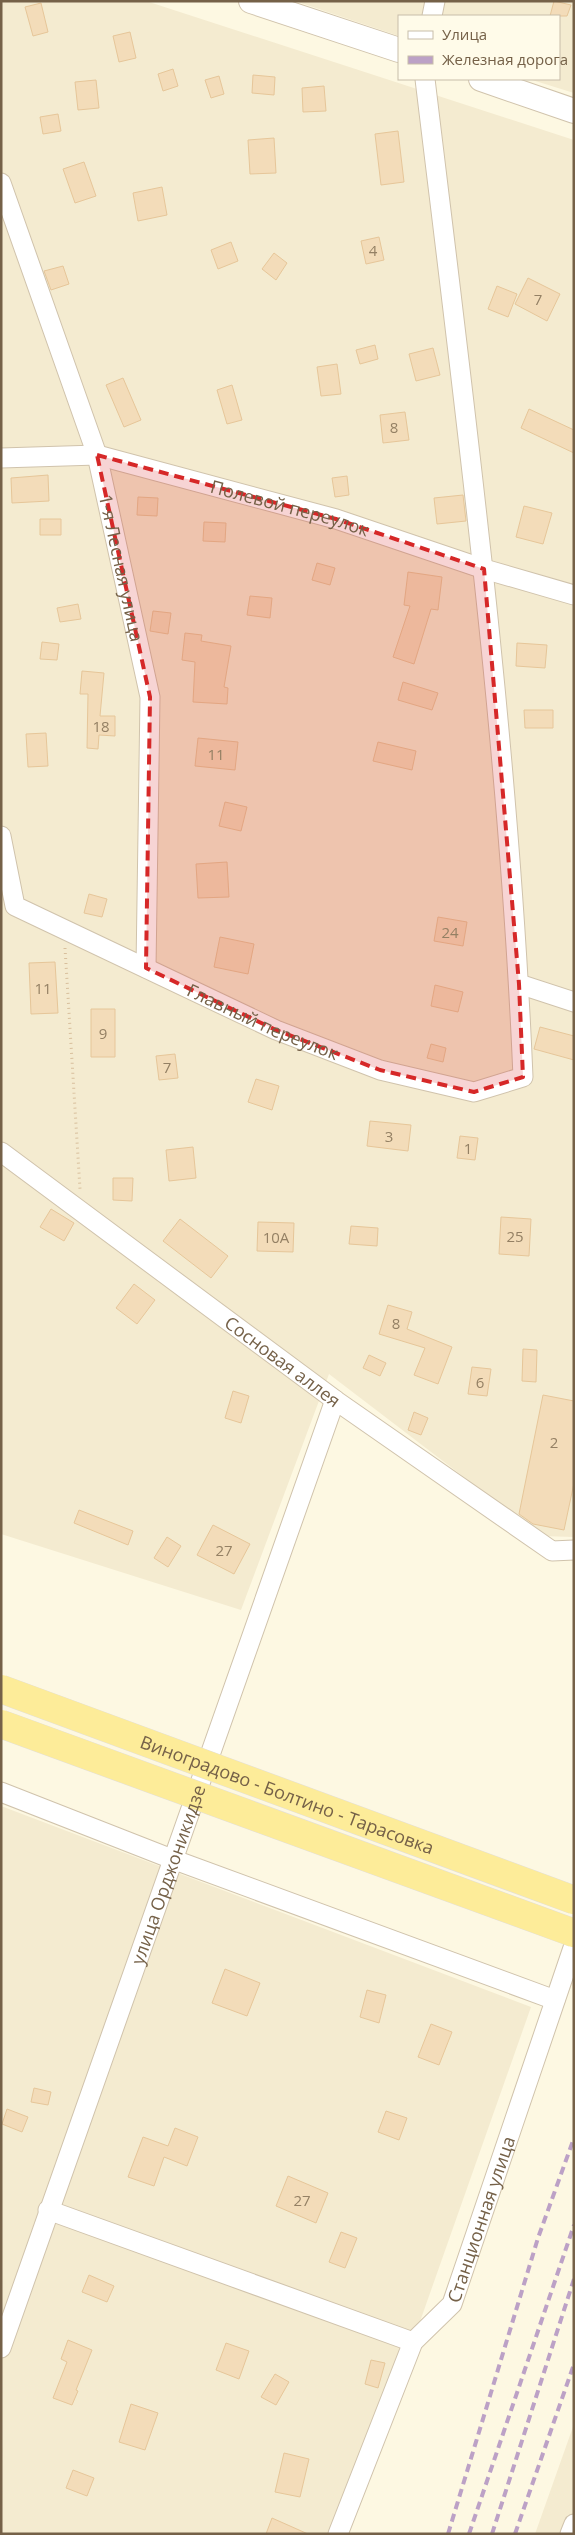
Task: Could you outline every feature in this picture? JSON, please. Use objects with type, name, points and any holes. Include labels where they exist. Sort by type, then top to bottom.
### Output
[{"type":"main road","name":"Виноградово - Болтино - Тарасовка","points":[[1,1689],[574,1900]]},
{"type":"main road","name":"Виноградово - Болтино - Тарасовка","points":[[1,1724],[574,1933]]},
{"type":"street","points":[[250,1],[398,50]]},
{"type":"street","points":[[432,15],[435,1]]},
{"type":"street","points":[[424,80],[484,569],[519,984],[574,1002]]},
{"type":"street","points":[[485,80],[574,111]]},
{"type":"street","name":"1-я Лесная улица","points":[[1,183],[97,455],[150,697],[146,968]]},
{"type":"street","name":"Полевой переулок","points":[[1,458],[97,455],[336,519],[484,569],[574,595]]},
{"type":"street","name":"Главный переулок","points":[[1,836],[15,906],[276,1030],[380,1070],[474,1092],[523,1077],[519,984]]},
{"type":"street","name":"Сосновая аллея","points":[[1,1152],[335,1400],[552,1551],[574,1550]]},
{"type":"street","name":"улица Орджоникидзе","points":[[1,2348],[48,2210],[335,1400]]},
{"type":"street","points":[[1,1792],[172,1859],[555,2000]]},
{"type":"street","name":"Станционная улица","points":[[338,2534],[412,2342],[452,2304],[574,1946]]},
{"type":"street","points":[[48,2210],[412,2342]]},
{"type":"path","points":[[64,930],[82,1212]]},
{"type":"highlighted area","points":[[97,455],[336,519],[484,569],[519,984],[523,1077],[474,1092],[380,1070],[276,1030],[146,968],[150,697]]},
{"type":"shaded area","points":[[1,1],[146,1],[574,140],[574,1537],[541,1536],[329,1374],[241,1610],[1,1534]]},
{"type":"shaded area","points":[[295,1],[574,1],[574,93],[532,80],[560,80],[560,15],[398,15],[398,36]]},
{"type":"shaded area","points":[[1,1806],[531,2007],[345,2534],[1,2534]]},
{"type":"shaded area","points":[[574,2424],[574,2534],[535,2534]]},
{"type":"building","points":[[554,1],[571,5],[567,16],[550,15]]},
{"type":"building","points":[[41,3],[48,32],[33,36],[25,7]]},
{"type":"building","points":[[130,32],[136,58],[119,62],[113,36]]},
{"type":"building","points":[[173,69],[178,86],[163,91],[158,74]]},
{"type":"building","points":[[253,75],[275,77],[274,95],[252,93]]},
{"type":"building","points":[[219,76],[224,94],[211,98],[205,80]]},
{"type":"building","points":[[96,80],[99,108],[78,110],[75,82]]},
{"type":"building","points":[[324,86],[326,111],[303,112],[302,88]]},
{"type":"building","points":[[58,114],[61,131],[43,134],[40,117]]},
{"type":"building","points":[[398,131],[404,182],[381,185],[375,134]]},
{"type":"building","points":[[274,138],[276,173],[250,174],[248,140]]},
{"type":"building","points":[[84,162],[96,196],[75,203],[63,169]]},
{"type":"building","points":[[162,187],[167,215],[138,221],[133,193]]},
{"type":"building","points":[[379,237],[384,260],[366,264],[361,241]]},
{"type":"building","points":[[231,242],[238,261],[218,269],[211,250]]},
{"type":"building","points":[[274,253],[287,263],[276,280],[262,269]]},
{"type":"building","points":[[63,266],[69,284],[51,290],[44,271]]},
{"type":"building","points":[[528,278],[560,294],[547,321],[515,304]]},
{"type":"building","points":[[497,286],[517,294],[508,317],[488,309]]},
{"type":"building","points":[[375,345],[378,359],[360,364],[356,350]]},
{"type":"building","points":[[433,348],[440,375],[416,381],[409,354]]},
{"type":"building","points":[[337,364],[341,394],[321,396],[317,367]]},
{"type":"building","points":[[123,378],[141,420],[124,427],[106,385]]},
{"type":"building","points":[[232,385],[242,420],[227,424],[217,390]]},
{"type":"building","points":[[529,409],[574,430],[574,453],[521,428]]},
{"type":"building","points":[[405,412],[409,440],[383,443],[380,415]]},
{"type":"building","points":[[48,475],[49,501],[12,503],[11,478]]},
{"type":"building","points":[[347,476],[349,495],[335,497],[332,478]]},
{"type":"building","points":[[463,495],[466,521],[437,524],[434,498]]},
{"type":"building","points":[[138,497],[158,498],[157,516],[137,515]]},
{"type":"building","points":[[524,506],[552,513],[543,544],[516,537]]},
{"type":"building","points":[[40,519],[61,519],[61,535],[40,535]]},
{"type":"building","points":[[204,522],[226,523],[225,542],[203,541]]},
{"type":"building","points":[[317,563],[335,568],[330,585],[312,580]]},
{"type":"building","points":[[408,572],[442,577],[438,610],[431,609],[414,664],[393,657],[410,606],[404,605]]},
{"type":"building","points":[[250,596],[272,598],[270,618],[247,615]]},
{"type":"building","points":[[78,604],[81,619],[60,622],[57,608]]},
{"type":"building","points":[[153,611],[171,613],[168,634],[150,631]]},
{"type":"building","points":[[185,633],[202,635],[201,641],[231,646],[224,687],[228,688],[227,704],[193,702],[195,662],[182,660]]},
{"type":"building","points":[[42,642],[59,644],[57,660],[40,659]]},
{"type":"building","points":[[517,643],[547,645],[545,668],[516,666]]},
{"type":"building","points":[[82,671],[104,673],[100,716],[115,716],[115,736],[99,735],[98,749],[87,748],[88,694],[80,694]]},
{"type":"building","points":[[403,682],[438,693],[432,710],[398,700]]},
{"type":"building","points":[[524,710],[553,710],[553,728],[525,728]]},
{"type":"building","points":[[46,733],[48,766],[28,767],[26,734]]},
{"type":"building","points":[[198,738],[238,742],[235,770],[195,766]]},
{"type":"building","points":[[378,742],[416,751],[412,770],[373,761]]},
{"type":"building","points":[[225,802],[247,807],[241,831],[219,826]]},
{"type":"building","points":[[227,862],[229,897],[198,898],[196,864]]},
{"type":"building","points":[[89,894],[107,899],[102,917],[84,913]]},
{"type":"building","points":[[438,917],[467,922],[463,946],[434,941]]},
{"type":"building","points":[[220,937],[254,944],[248,974],[214,967]]},
{"type":"building","points":[[55,962],[58,1013],[31,1014],[29,963]]},
{"type":"building","points":[[435,985],[463,992],[458,1012],[431,1006]]},
{"type":"building","points":[[91,1009],[115,1009],[115,1057],[91,1057]]},
{"type":"building","points":[[540,1027],[574,1036],[574,1060],[534,1049]]},
{"type":"building","points":[[431,1044],[446,1048],[443,1062],[427,1058]]},
{"type":"building","points":[[175,1054],[178,1078],[159,1080],[156,1056]]},
{"type":"building","points":[[256,1079],[279,1086],[272,1110],[248,1102]]},
{"type":"building","points":[[370,1121],[411,1125],[408,1151],[367,1146]]},
{"type":"building","points":[[460,1136],[478,1138],[475,1160],[457,1158]]},
{"type":"building","points":[[193,1147],[196,1178],[169,1181],[166,1150]]},
{"type":"building","points":[[113,1178],[133,1178],[132,1201],[113,1200]]},
{"type":"building","points":[[51,1209],[74,1223],[64,1241],[40,1227]]},
{"type":"building","points":[[501,1217],[531,1219],[529,1256],[499,1254]]},
{"type":"building","points":[[180,1219],[228,1256],[211,1278],[163,1241]]},
{"type":"building","points":[[258,1222],[294,1223],[293,1252],[257,1251]]},
{"type":"building","points":[[351,1226],[378,1228],[377,1246],[349,1244]]},
{"type":"building","points":[[134,1284],[155,1300],[137,1324],[116,1308]]},
{"type":"building","points":[[388,1305],[412,1312],[407,1329],[452,1347],[438,1384],[414,1375],[425,1348],[379,1334]]},
{"type":"building","points":[[523,1349],[537,1350],[536,1382],[522,1381]]},
{"type":"building","points":[[369,1355],[386,1363],[380,1376],[363,1368]]},
{"type":"building","points":[[472,1367],[491,1369],[487,1396],[468,1394]]},
{"type":"building","points":[[233,1391],[249,1396],[241,1423],[225,1418]]},
{"type":"building","points":[[543,1395],[574,1401],[574,1483],[564,1530],[533,1524],[519,1514]]},
{"type":"building","points":[[414,1412],[428,1418],[421,1435],[408,1430]]},
{"type":"building","points":[[79,1510],[133,1531],[128,1545],[74,1523]]},
{"type":"building","points":[[213,1525],[250,1544],[234,1574],[197,1555]]},
{"type":"building","points":[[167,1537],[181,1546],[168,1567],[154,1558]]},
{"type":"building","points":[[225,1969],[260,1983],[247,2016],[212,2003]]},
{"type":"building","points":[[367,1990],[386,1995],[379,2023],[360,2017]]},
{"type":"building","points":[[431,2024],[452,2032],[439,2065],[418,2057]]},
{"type":"building","points":[[34,2088],[51,2092],[48,2105],[31,2102]]},
{"type":"building","points":[[7,2109],[28,2117],[22,2132],[2,2124]]},
{"type":"building","points":[[386,2111],[407,2118],[399,2140],[378,2132]]},
{"type":"building","points":[[175,2128],[198,2137],[187,2166],[164,2157],[154,2186],[128,2177],[143,2137],[168,2146]]},
{"type":"building","points":[[288,2176],[328,2193],[316,2223],[276,2206]]},
{"type":"building","points":[[341,2232],[357,2238],[345,2268],[329,2262]]},
{"type":"building","points":[[89,2275],[114,2286],[107,2302],[82,2292]]},
{"type":"building","points":[[68,2340],[92,2350],[72,2405],[53,2398],[67,2362],[61,2359]]},
{"type":"building","points":[[226,2343],[249,2351],[239,2379],[216,2370]]},
{"type":"building","points":[[371,2360],[385,2363],[378,2388],[365,2384]]},
{"type":"building","points":[[275,2374],[289,2382],[276,2405],[261,2397]]},
{"type":"building","points":[[131,2404],[158,2413],[145,2450],[119,2442]]},
{"type":"building","points":[[284,2453],[309,2459],[300,2497],[275,2492]]},
{"type":"building","points":[[73,2470],[94,2478],[87,2496],[66,2488]]},
{"type":"building","points":[[272,2518],[308,2534],[266,2534]]},
{"type":"railway","points":[[448,2534],[538,2238],[574,2138]]},
{"type":"railway","points":[[469,2534],[574,2225]]},
{"type":"railway","points":[[492,2534],[574,2279]]},
{"type":"railway","points":[[515,2534],[574,2364]]}]
